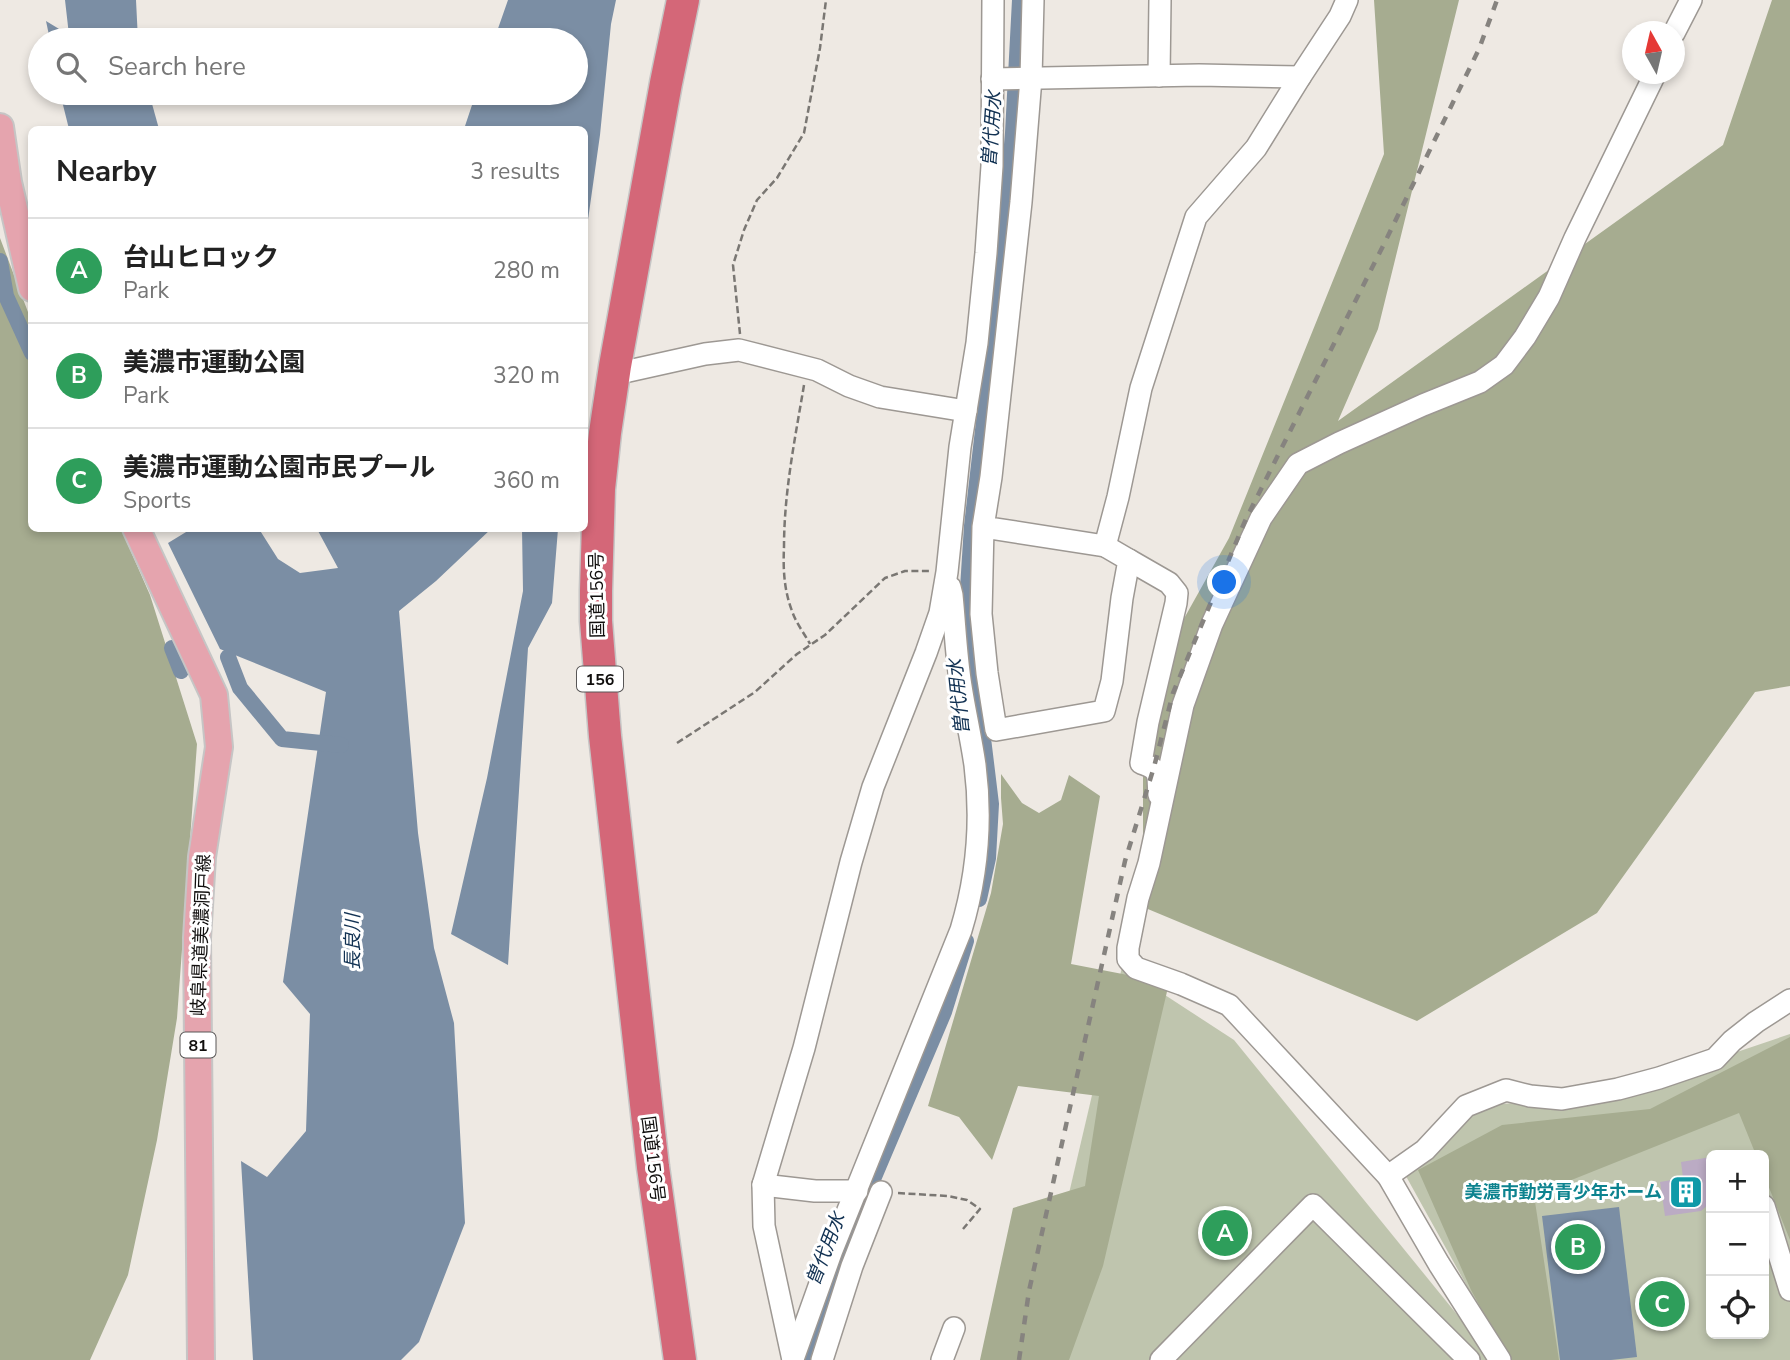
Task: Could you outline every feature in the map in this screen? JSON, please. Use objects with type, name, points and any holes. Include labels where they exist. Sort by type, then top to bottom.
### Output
[{"type":"highway","name":"国道156号","points":[[680,1360],[653,1167],[605,736],[597,634],[596,547],[599,489],[615,374],[683,0]]},
{"type":"main road","points":[[0,127],[8,183],[28,270]]},
{"type":"main road","name":"岐阜県道美濃洞戸線","points":[[138,532],[214,695],[219,747],[202,858],[197,938],[201,1360]]},
{"type":"street","points":[[993,0],[1013,79],[1021,202],[998,288],[977,343],[966,411],[983,527],[981,614],[996,730],[1104,711],[1112,681],[1129,560]]},
{"type":"street","points":[[793,1359],[764,1226],[763,1185],[804,1048],[850,862],[873,787],[940,613],[947,575],[975,475],[998,288],[992,166],[1032,0]]},
{"type":"street","points":[[1159,76],[1160,0]]},
{"type":"street","points":[[1105,546],[1141,388],[1196,217],[1256,148],[1340,16],[1347,0]]},
{"type":"street","points":[[1681,21],[1691,0]]},
{"type":"street","points":[[1013,79],[1300,77]]},
{"type":"street","points":[[1500,1360],[1438,1264],[1388,1176],[1229,1005],[1136,968],[1128,959],[1128,948],[1183,705],[1212,624],[1261,518],[1298,464],[1423,405],[1480,382],[1504,365],[1549,298],[1575,238],[1650,84]]},
{"type":"street","points":[[615,374],[705,354],[742,351],[817,370],[849,386],[880,397],[966,411]]},
{"type":"street","points":[[983,527],[1105,546],[1168,583],[1177,593],[1141,763],[1154,767],[1157,772],[1160,807]]},
{"type":"street","points":[[793,1359],[832,1250],[961,930],[967,909],[976,861],[978,813],[975,768],[960,685],[952,595],[947,575]]},
{"type":"street","points":[[1388,1176],[1425,1150],[1466,1106],[1506,1090],[1530,1096],[1562,1099],[1618,1089],[1716,1059],[1740,1035],[1790,1000]]},
{"type":"street","points":[[763,1185],[815,1191],[857,1191]]},
{"type":"street","points":[[822,1360],[852,1266],[881,1192]]},
{"type":"street","points":[[1161,1360],[1313,1205],[1469,1360]]},
{"type":"street","points":[[1766,1213],[1790,1290]]},
{"type":"street","points":[[942,1360],[954,1328]]},
{"type":"path","points":[[742,351],[733,265],[757,200],[777,178],[804,133],[826,0]]},
{"type":"path","points":[[807,368],[786,490],[783,563],[791,610],[811,645]]},
{"type":"path","points":[[677,743],[755,692],[778,670],[825,635],[884,578],[914,570],[947,575]]},
{"type":"path","points":[[881,1192],[948,1196],[967,1200],[980,1209],[962,1229]]},
{"type":"green space","points":[[1374,0],[1459,0],[1378,329],[1338,421],[1723,145],[1772,0],[1790,0],[1790,686],[1755,692],[1597,913],[1417,1021],[1143,907],[1143,692],[1229,538],[1384,154]]},
{"type":"green space","points":[[0,238],[28,312],[28,532],[122,532],[150,595],[197,744],[177,1018],[157,1140],[128,1275],[90,1360],[0,1360]]},
{"type":"green space","points":[[1001,774],[1022,803],[1039,813],[1061,800],[1069,775],[1100,796],[1071,964],[1169,983],[1103,1266],[1069,1360],[980,1360],[1013,1208],[1085,1186],[1099,1096],[1018,1086],[992,1160],[959,1117],[928,1106],[991,893],[1003,824]]},
{"type":"green space","points":[[1122,967],[1234,1040],[1494,1360],[1034,1360],[1041,1313]]},
{"type":"green space","points":[[1790,1034],[1790,1360],[1508,1360],[1397,1160],[1490,1105],[1562,1099],[1630,1088]]},
{"type":"green space","points":[[1790,1037],[1790,1240],[1769,1188],[1769,1150],[1754,1150],[1739,1113],[1534,1195],[1559,1360],[1509,1360],[1471,1290],[1418,1170],[1502,1125],[1650,1109]]},
{"type":"water","points":[[65,0],[136,0],[137,28],[68,28]]},
{"type":"water","points":[[508,0],[616,0],[588,220],[588,126],[465,126],[472,105],[588,105],[588,28],[498,28]]},
{"type":"water","points":[[46,21],[58,28],[47,28]]},
{"type":"water","points":[[63,105],[152,105],[158,126],[68,126]]},
{"type":"water","name":"長良川","points":[[186,532],[261,532],[278,559],[300,573],[338,568],[319,532],[488,532],[436,581],[399,611],[418,833],[434,948],[454,1023],[465,1223],[419,1342],[401,1360],[253,1360],[241,1161],[267,1177],[306,1131],[310,1014],[283,982],[326,692],[220,649],[168,543]]},
{"type":"water","points":[[522,532],[558,532],[552,603],[528,648],[508,965],[451,934],[487,778],[523,591]]},
{"type":"water","points":[[1619,1207],[1637,1357],[1560,1360],[1542,1216]]},
{"type":"building","name":"美濃市勤労青少年ホーム","points":[[1706,1158],[1706,1206],[1701,1211],[1665,1216],[1660,1182],[1683,1178],[1681,1162]]},
{"type":"waterway","name":"曽代用水","points":[[979,899],[988,858],[991,804],[968,588],[972,526],[1001,273],[1013,133],[1020,0]]},
{"type":"waterway","points":[[0,261],[6,296],[28,344]]},
{"type":"waterway","points":[[172,648],[181,671]]},
{"type":"waterway","points":[[228,657],[240,688],[282,739],[341,745]]},
{"type":"waterway","name":"曽代用水","points":[[811,1360],[819,1324],[874,1177],[944,1012],[966,941]]},
{"type":"railway","points":[[1019,1360],[1029,1291],[1125,861],[1173,693],[1245,521],[1479,49],[1497,0]]},
{"type":"place","name":"美濃市勤労青少年ホーム","points":[[1686,1192]]},
{"type":"place","name":"台山ヒロック","points":[[1225,1233]]},
{"type":"place","name":"美濃市運動公園","points":[[1578,1247]]},
{"type":"place","name":"美濃市運動公園市民プール","points":[[1662,1304]]}]
